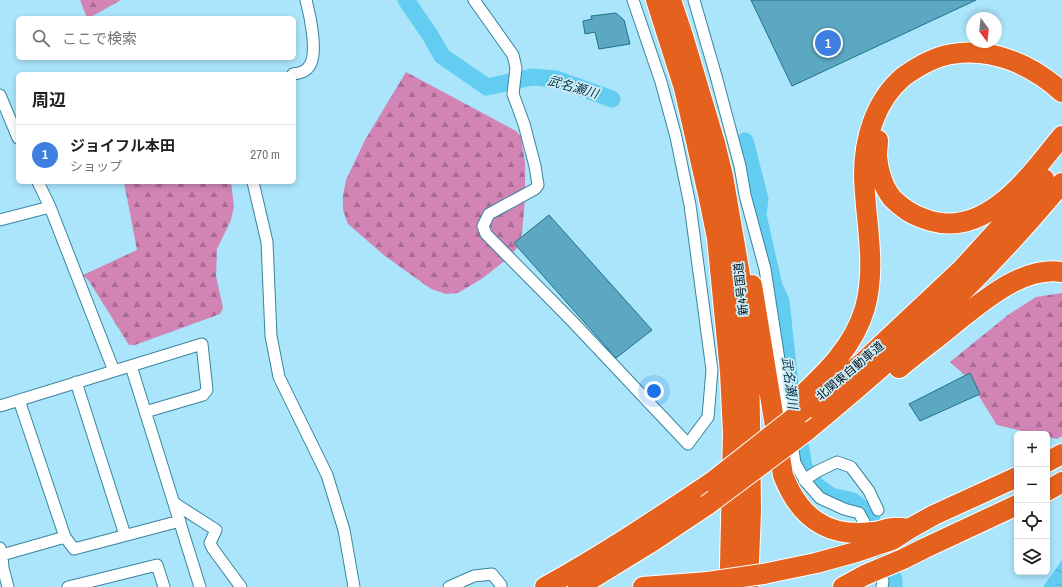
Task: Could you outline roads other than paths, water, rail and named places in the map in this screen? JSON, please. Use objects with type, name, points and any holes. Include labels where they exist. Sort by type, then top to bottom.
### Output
[{"type":"highway","points":[[642,0],[708,194]]},
{"type":"highway","name":"新4号国道","points":[[656,0],[684,88],[717,238],[730,372],[733,434],[730,566],[728,587]]},
{"type":"highway","name":"新4号国道","points":[[671,0],[715,143],[723,176],[740,275],[749,365],[751,511],[758,582]]},
{"type":"highway","points":[[684,0],[710,97],[715,143]]},
{"type":"highway","points":[[545,587],[605,552],[644,519],[710,478],[802,404],[822,377],[836,362],[847,346],[857,327],[864,308],[870,274],[871,255],[864,175],[868,136],[879,108],[897,82],[924,63],[936,58],[966,52],[981,52],[997,55],[1030,68],[1062,92]]},
{"type":"highway","points":[[1062,108],[1046,92],[1029,80],[1008,70],[988,65],[966,63],[948,65],[932,70],[902,91],[882,123],[878,138],[877,154],[884,186],[892,198],[906,211],[923,219],[940,223],[955,224],[969,221],[981,216],[998,206],[1016,190],[1062,136]]},
{"type":"highway","name":"北関東自動車道","points":[[802,404],[863,362],[962,268],[1062,157]]},
{"type":"highway","name":"北関東自動車道","points":[[578,587],[704,511],[805,437],[932,321],[970,284],[1062,183]]},
{"type":"highway","points":[[732,228],[753,287],[783,475],[788,487],[800,507],[808,515],[817,522],[830,528],[857,533],[874,532],[892,527],[909,529]]},
{"type":"highway","points":[[805,437],[1000,288],[1030,275],[1045,272],[1062,272]]},
{"type":"highway","points":[[1050,460],[1062,454]]},
{"type":"highway","points":[[738,587],[758,582],[809,564],[856,552],[892,540],[934,515],[1014,478]]},
{"type":"highway","points":[[1050,488],[1062,482]]},
{"type":"highway","points":[[843,587],[865,575],[903,559],[1014,506]]},
{"type":"highway","points":[[643,587],[708,582],[758,582],[794,577],[849,563],[901,546],[925,548]]},
{"type":"street","points":[[296,73],[302,72],[310,65],[313,54],[313,30],[306,0]]},
{"type":"street","points":[[474,0],[513,55],[516,68],[513,94],[524,124],[535,166],[538,185],[535,189],[489,214],[484,226],[486,234],[688,444],[708,417],[712,370],[690,206],[676,137],[661,82],[633,0]]},
{"type":"street","points":[[694,0],[738,158],[745,195],[765,269],[795,463],[804,480],[820,498],[844,509],[859,513],[864,522]]},
{"type":"street","points":[[0,95],[16,133]]},
{"type":"street","points":[[39,184],[50,207],[114,371]]},
{"type":"street","points":[[253,184],[267,242],[271,336],[279,377],[327,475],[344,530],[354,587]]},
{"type":"street","points":[[0,220],[50,207]]},
{"type":"street","points":[[702,295],[722,294]]},
{"type":"street","points":[[1,403],[19,400],[202,344],[207,390],[203,395],[145,412]]},
{"type":"street","points":[[131,366],[200,587]]},
{"type":"street","points":[[76,382],[126,535]]},
{"type":"street","points":[[19,400],[65,537],[74,549],[180,521]]},
{"type":"street","points":[[804,480],[836,462],[851,467],[869,491],[878,510]]},
{"type":"street","points":[[174,503],[216,530],[210,543],[241,587]]},
{"type":"street","points":[[8,587],[2,568],[1,552],[65,537]]},
{"type":"street","points":[[68,587],[157,564],[164,587]]},
{"type":"street","points":[[449,587],[474,576],[492,574],[502,585]]},
{"type":"water","points":[[1062,560],[1062,587],[1043,587]]},
{"type":"waterway","name":"武名瀬川","points":[[406,0],[430,35],[442,56],[487,87],[532,77],[556,79],[612,99]]},
{"type":"waterway","name":"武名瀬川","points":[[745,141],[760,199],[758,215],[774,286],[781,301],[791,394],[804,467],[817,486],[831,496],[853,501],[870,515],[894,580],[894,587]]},
{"type":"place","name":"ジョイフル本田","points":[[828,43]]}]
